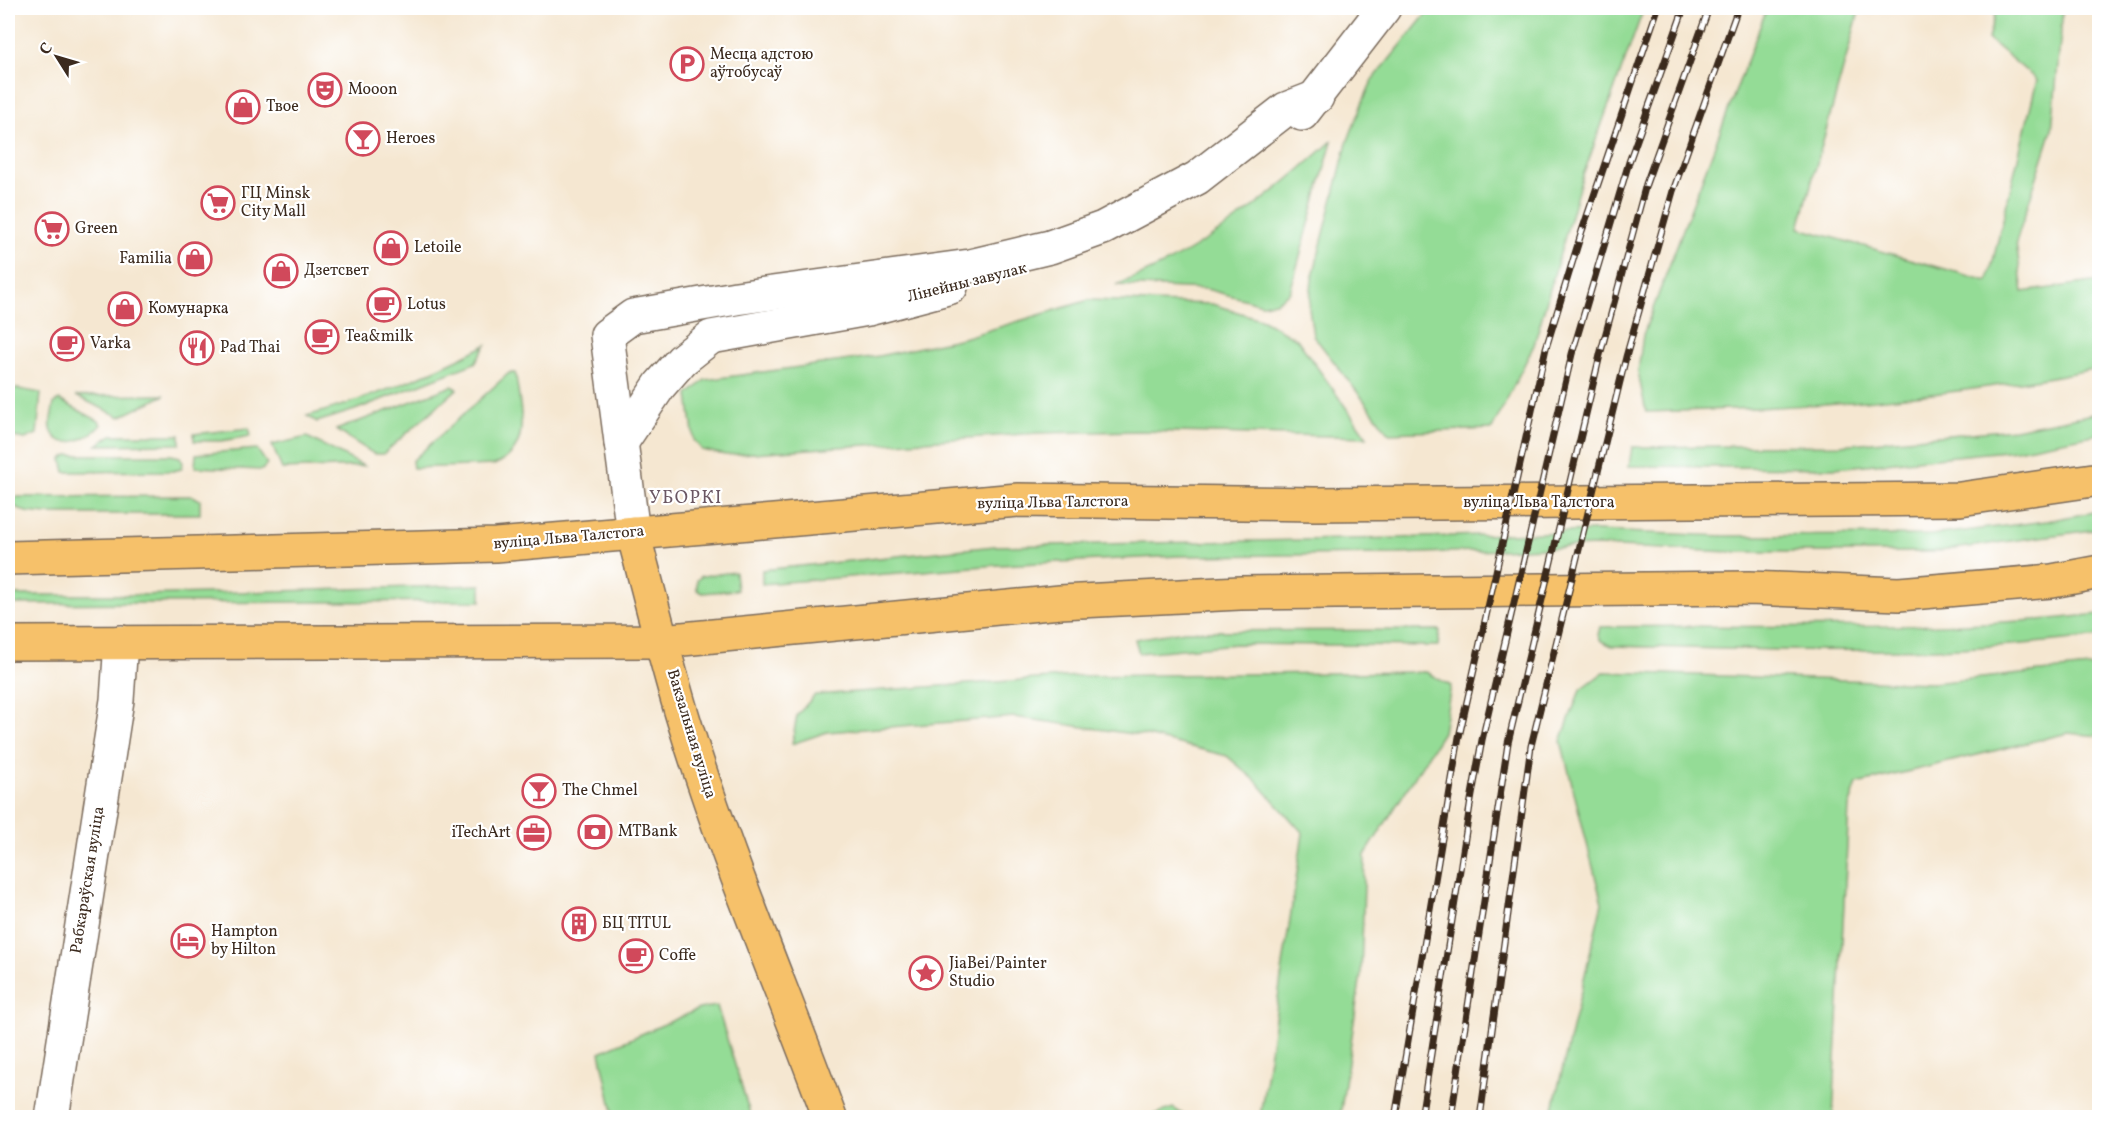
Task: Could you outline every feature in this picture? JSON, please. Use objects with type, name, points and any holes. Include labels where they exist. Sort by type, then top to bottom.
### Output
[{"type":"main road","name":"вуліца Льва Талстога","points":[[8,558],[496,545],[1018,500],[1339,504],[1949,499],[2100,478]]},
{"type":"main road","name":"Вакзальная вуліца","points":[[633,532],[684,721],[743,893],[778,977],[830,1118]]},
{"type":"main road","points":[[8,643],[662,641],[1060,602],[1192,595],[1749,588],[1899,594],[2052,581],[2100,572]]},
{"type":"street","name":"Лінейны завулак","points":[[621,443],[660,386],[682,360],[711,337],[868,309],[1053,261],[1110,237],[1205,188],[1297,119],[1317,97],[1384,8]]},
{"type":"street","name":"Лінейны завулак","points":[[608,335],[633,316],[736,298],[970,266],[1050,247],[1103,228],[1197,178],[1286,109],[1317,97]]},
{"type":"street","name":"Вакзальная вуліца","points":[[608,335],[633,532]]},
{"type":"street","name":"Рабкараўская вуліца","points":[[52,1118],[117,700],[121,642]]},
{"type":"green space","points":[[1431,8],[1644,8],[1580,184],[1534,345],[1492,429],[1389,433],[1313,335],[1309,308],[1312,280],[1347,143],[1361,106],[1372,81]]},
{"type":"green space","points":[[1767,8],[1860,8],[1799,228],[1988,281],[2037,80],[1988,39],[1997,8],[2063,8],[2052,130],[2016,242],[2023,292],[2099,281],[2099,368],[1986,387],[1874,400],[1761,408],[1646,412],[1638,372],[1643,335]]},
{"type":"green space","points":[[1332,141],[1290,292],[1276,302],[1262,304],[1206,289],[1116,285],[1176,258],[1231,224],[1283,184]]},
{"type":"green space","points":[[1089,300],[1212,304],[1263,320],[1297,339],[1367,437],[1140,431],[1038,433],[725,455],[702,450],[694,440],[688,395],[705,380],[879,356],[963,338]]},
{"type":"green space","points":[[486,345],[475,363],[355,410],[317,422],[307,416],[398,385]]},
{"type":"green space","points":[[509,373],[515,373],[516,376],[521,427],[519,439],[506,458],[494,465],[413,468],[412,461]]},
{"type":"green space","points":[[452,386],[457,389],[383,454],[374,454],[336,430]]},
{"type":"green space","points":[[8,387],[41,393],[37,434],[25,439],[8,436]]},
{"type":"green space","points":[[165,395],[120,417],[76,396]]},
{"type":"green space","points":[[59,400],[99,421],[101,425],[76,441],[62,441],[56,438],[51,429],[51,422],[54,403]]},
{"type":"green space","points":[[2099,413],[2099,434],[2016,450],[1835,468],[1629,466],[1632,447],[1840,445],[2015,429]]},
{"type":"green space","points":[[249,428],[251,436],[221,441],[194,441],[194,434]]},
{"type":"green space","points":[[112,435],[180,435],[180,444],[97,445]]},
{"type":"green space","points":[[307,437],[364,466],[282,469],[272,445]]},
{"type":"green space","points":[[257,449],[267,464],[262,470],[195,467],[196,454]]},
{"type":"green space","points":[[68,455],[171,455],[180,457],[183,463],[181,469],[173,471],[65,472],[62,459]]},
{"type":"green space","points":[[193,496],[200,500],[200,514],[48,514],[26,512],[13,506],[14,497]]},
{"type":"green space","points":[[2099,511],[2099,529],[1932,552],[1731,552],[1596,546],[1399,554],[1179,556],[998,565],[762,584],[762,570],[995,546],[1398,538],[1596,531],[1725,536],[1931,535],[2047,521]]},
{"type":"green space","points":[[735,572],[737,590],[702,593],[697,590],[697,580],[702,576]]},
{"type":"green space","points":[[481,585],[481,601],[8,604],[8,595],[140,595]]},
{"type":"green space","points":[[2100,614],[2099,636],[1978,647],[1856,650],[1612,646],[1601,641],[1598,635],[1600,627],[1913,626],[2038,620]]},
{"type":"green space","points":[[1440,630],[1438,646],[1236,644],[1139,653],[1135,639],[1184,631]]},
{"type":"green space","points":[[2099,666],[2099,736],[2068,733],[1857,784],[1849,807],[1833,1117],[1551,1117],[1602,903],[1561,741],[1580,690],[1604,672],[1932,683]]},
{"type":"green space","points":[[1426,672],[1451,686],[1443,732],[1365,855],[1361,974],[1340,1117],[1260,1117],[1303,833],[1256,781],[1227,756],[1147,736],[1014,717],[827,732],[792,744],[797,715],[815,695],[1079,676]]},
{"type":"green space","points":[[717,1006],[751,1117],[614,1117],[600,1052],[699,1009]]},
{"type":"green space","points":[[1173,1108],[1187,1117],[1147,1117]]},
{"type":"railway","points":[[1395,1118],[1459,737],[1546,348],[1582,231],[1658,8]]},
{"type":"railway","points":[[1421,1118],[1482,740],[1572,354],[1629,162],[1684,8]]},
{"type":"railway","points":[[1451,1118],[1508,743],[1600,355],[1646,184],[1709,8]]},
{"type":"railway","points":[[1480,1118],[1531,746],[1626,357],[1673,191],[1738,8]]},
{"type":"place","name":"Месца адстою аўтобусаў","points":[[687,64]]},
{"type":"place","name":"Mooon","points":[[325,90]]},
{"type":"place","name":"Твое","points":[[243,107]]},
{"type":"place","name":"Heroes","points":[[363,139]]},
{"type":"place","name":"ГЦ Minsk City Mall","points":[[218,203]]},
{"type":"place","name":"Green","points":[[52,229]]},
{"type":"place","name":"Letoile","points":[[391,248]]},
{"type":"place","name":"Familia","points":[[195,259]]},
{"type":"place","name":"Дзетсвет","points":[[281,271]]},
{"type":"place","name":"Lotus","points":[[384,305]]},
{"type":"place","name":"Комунарка","points":[[125,309]]},
{"type":"place","name":"Tea&milk","points":[[322,337]]},
{"type":"place","name":"Varka","points":[[67,344]]},
{"type":"place","name":"Pad Thai","points":[[197,348]]},
{"type":"place","name":"The Chmel","points":[[539,791]]},
{"type":"place","name":"MTBank","points":[[595,832]]},
{"type":"place","name":"iTechArt","points":[[534,833]]},
{"type":"place","name":"БЦ TITUL","points":[[579,924]]},
{"type":"place","name":"Hampton by Hilton","points":[[188,941]]},
{"type":"place","name":"Coffe","points":[[636,956]]},
{"type":"place","name":"JiaBei/Painter Studio","points":[[926,973]]},
{"type":"district","name":"УБОРКІ","points":[[686,498]]}]
